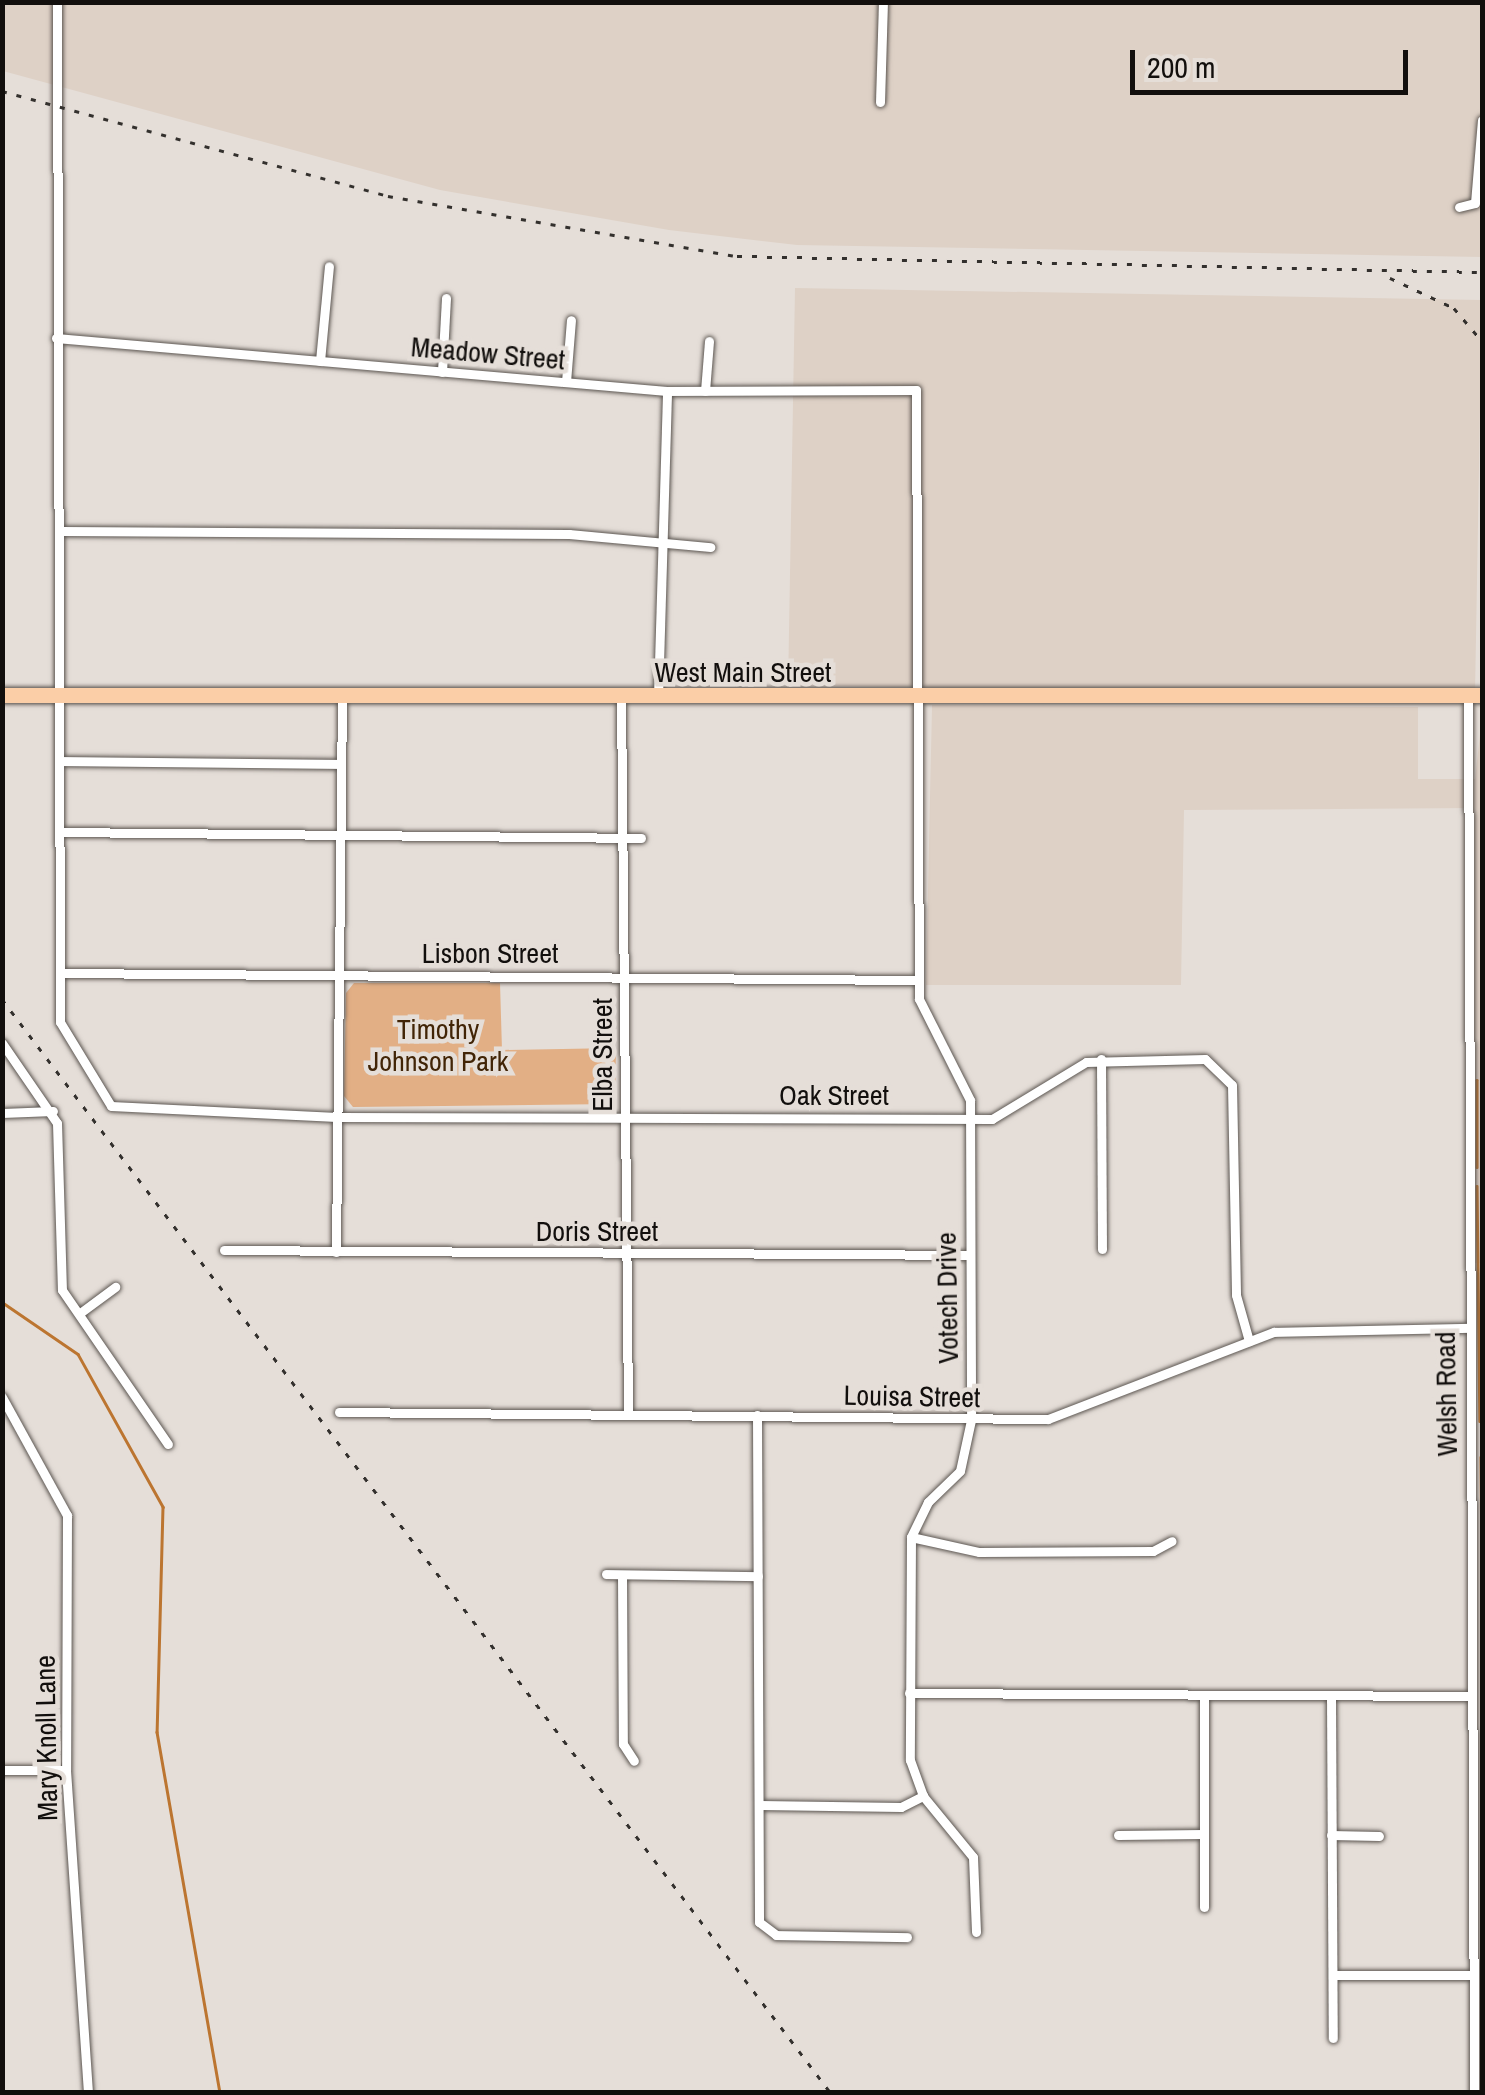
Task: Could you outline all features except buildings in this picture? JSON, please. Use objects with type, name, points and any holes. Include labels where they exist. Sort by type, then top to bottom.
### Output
[{"type":"main road","name":"West Main Street","points":[[2,694],[1475,695]]},
{"type":"street","points":[[56,2],[61,973]]},
{"type":"street","points":[[880,102],[883,2]]},
{"type":"street","points":[[1459,207],[1475,202],[1482,120]]},
{"type":"street","points":[[320,360],[329,266]]},
{"type":"street","points":[[442,372],[446,298]]},
{"type":"street","points":[[566,382],[571,320]]},
{"type":"street","name":"Meadow Street","points":[[56,338],[667,391],[916,390]]},
{"type":"street","points":[[705,391],[709,341]]},
{"type":"street","name":"Votech Drive","points":[[911,1537],[920,1512],[960,1470],[971,1420],[968,1119],[963,1072],[920,1009],[916,390]]},
{"type":"street","points":[[658,697],[667,391]]},
{"type":"street","points":[[61,530],[662,537],[710,547]]},
{"type":"street","name":"Welsh Road","points":[[1474,2092],[1473,1975],[1478,1952],[1468,1328],[1475,695]]},
{"type":"street","points":[[336,1252],[342,696]]},
{"type":"street","name":"Elba Street","points":[[621,696],[628,1412]]},
{"type":"street","points":[[61,761],[341,764]]},
{"type":"street","points":[[61,832],[640,838]]},
{"type":"street","name":"Lisbon Street","points":[[61,973],[919,980]]},
{"type":"street","name":"Oak Street","points":[[61,973],[67,1043],[114,1110],[148,1114],[968,1119],[1004,1115],[1074,1066],[1101,1059],[1205,1059],[1228,1076],[1236,1295],[1249,1340]]},
{"type":"street","points":[[2,1043],[53,1112],[55,1261],[80,1313],[168,1444]]},
{"type":"street","points":[[1101,1059],[1102,1250]]},
{"type":"street","points":[[2,1114],[53,1112]]},
{"type":"street","name":"Doris Street","points":[[224,1250],[970,1255]]},
{"type":"street","points":[[80,1313],[115,1288]]},
{"type":"street","name":"Louisa Street","points":[[339,1412],[628,1412],[971,1420],[1070,1414],[1249,1340],[1292,1329],[1468,1328]]},
{"type":"street","name":"Mary Knoll Lane","points":[[2,1398],[67,1516],[66,1770],[88,2092]]},
{"type":"street","points":[[757,1415],[761,1926],[785,1936],[908,1936]]},
{"type":"street","points":[[1469,1434],[1482,1434]]},
{"type":"street","points":[[976,1932],[973,1857],[923,1796],[910,1760],[911,1537],[979,1552],[1153,1551],[1172,1542]]},
{"type":"street","points":[[606,1574],[758,1576]]},
{"type":"street","points":[[622,1574],[623,1744],[634,1760]]},
{"type":"street","points":[[909,1694],[1471,1696]]},
{"type":"street","points":[[1204,1695],[1204,1907]]},
{"type":"street","points":[[1331,1696],[1333,2038]]},
{"type":"street","points":[[2,1770],[66,1770]]},
{"type":"street","points":[[760,1804],[901,1807],[923,1796]]},
{"type":"street","points":[[1118,1835],[1203,1834]]},
{"type":"street","points":[[1332,1835],[1379,1836]]},
{"type":"street","points":[[1332,1975],[1473,1975]]},
{"type":"shaded area","points":[[2,3],[1482,3],[1482,257],[797,245],[669,230],[440,190],[3,71]]},
{"type":"shaded area","points":[[795,288],[1482,300],[1475,697],[788,685]]},
{"type":"shaded area","points":[[932,705],[1418,707],[1418,779],[1475,779],[1482,717],[1482,1263],[1474,1263],[1472,808],[1184,810],[1181,985],[926,985]]},
{"type":"green space","name":"Timothy Johnson Park","points":[[354,983],[500,983],[502,1050],[616,1048],[615,1104],[353,1107],[344,1096],[346,993]]},
{"type":"waterway","points":[[1477,1080],[1477,1167]]},
{"type":"waterway","points":[[1477,1186],[1480,1421]]},
{"type":"waterway","points":[[2,1302],[78,1354],[163,1507],[157,1732],[220,2092]]},
{"type":"waterway","points":[[1481,1457],[1482,1584]]},
{"type":"waterway","points":[[1482,1602],[1482,1692]]},
{"type":"railway","points":[[2,91],[388,196],[737,256],[1482,272]]},
{"type":"railway","points":[[1390,278],[1454,308],[1482,341]]},
{"type":"railway","points":[[2,999],[830,2092]]}]
